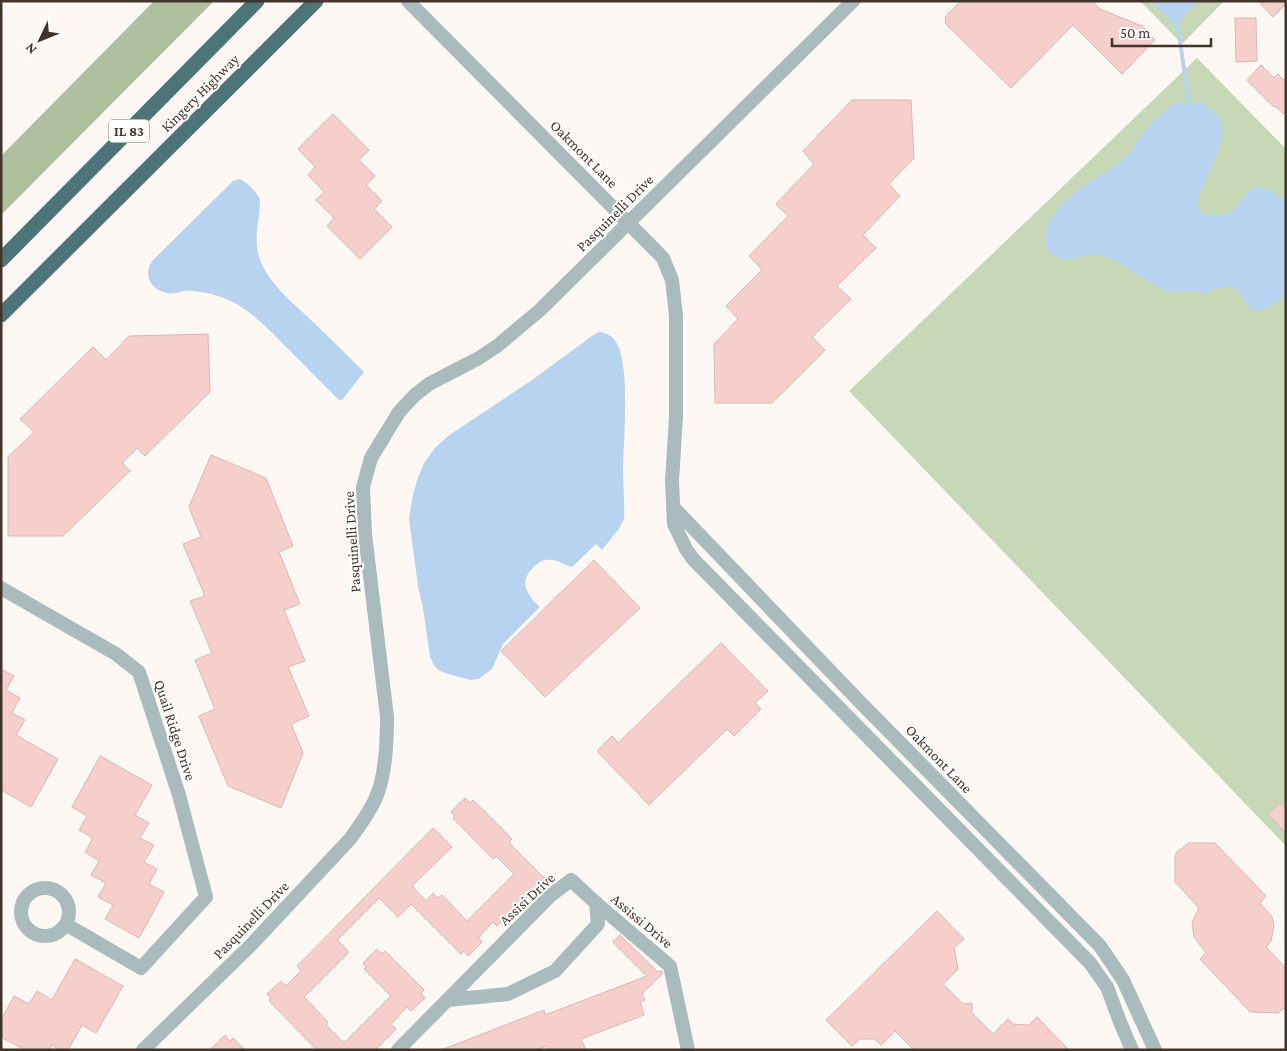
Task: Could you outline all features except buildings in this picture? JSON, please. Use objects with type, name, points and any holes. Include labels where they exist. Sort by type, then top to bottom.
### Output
[{"type":"highway","name":"Kingery Highway","points":[[1,260],[257,1]]},
{"type":"highway","name":"Kingery Highway","points":[[1,314],[316,1]]},
{"type":"street","name":"Oakmont Lane","points":[[408,1],[663,258],[672,280],[675,300],[676,416],[672,481],[674,524],[686,549],[693,559],[861,728],[1099,973],[1107,987],[1132,1050]]},
{"type":"street","name":"Pasquinelli Drive","points":[[143,1050],[251,945],[350,839],[360,826],[377,794],[387,743],[387,718],[367,562],[363,487],[371,458],[399,412],[415,395],[429,384],[480,358],[540,310],[853,1]]},
{"type":"street","name":"Oakmont Lane","points":[[674,508],[852,694],[1100,946],[1123,980],[1155,1050]]},
{"type":"street","name":"Quail Ridge Drive","points":[[1,588],[116,654],[140,672],[181,804],[206,897],[141,968],[66,925]]},
{"type":"street","name":"Assisi Drive","points":[[398,1050],[550,896],[571,880],[596,903]]},
{"type":"street","points":[[448,1000],[508,994],[555,971],[598,924],[596,903]]},
{"type":"street","name":"Assissi Drive","points":[[596,903],[670,966],[688,1050]]},
{"type":"green space","points":[[154,1],[214,1],[1,215],[1,156]]},
{"type":"green space","points":[[1140,1],[1224,1],[1182,44]]},
{"type":"green space","points":[[1197,58],[1286,149],[1286,846],[849,391]]},
{"type":"water","points":[[1151,1],[1198,1],[1175,26]]},
{"type":"water","points":[[1176,102],[1189,104],[1203,103],[1219,117],[1222,127],[1220,145],[1198,198],[1197,206],[1203,214],[1218,216],[1230,213],[1249,192],[1259,188],[1270,190],[1286,202],[1286,293],[1266,308],[1252,311],[1235,287],[1227,286],[1205,294],[1192,291],[1170,292],[1110,259],[1095,255],[1061,259],[1050,253],[1046,247],[1045,233],[1047,226],[1063,203],[1125,158],[1148,127]]},
{"type":"water","points":[[240,179],[252,188],[260,200],[257,246],[267,273],[288,299],[364,372],[342,400],[339,400],[266,327],[239,305],[218,296],[201,292],[166,293],[152,285],[150,281],[148,271],[152,261],[233,181]]},
{"type":"water","points":[[599,332],[609,335],[616,341],[624,374],[624,519],[619,529],[602,550],[596,544],[572,567],[557,561],[544,560],[533,568],[526,578],[525,584],[529,594],[540,607],[503,644],[492,669],[479,679],[471,680],[438,670],[430,657],[409,519],[417,480],[424,463],[435,448],[448,436],[532,380]]},
{"type":"waterway","points":[[1177,20],[1189,104]]}]
